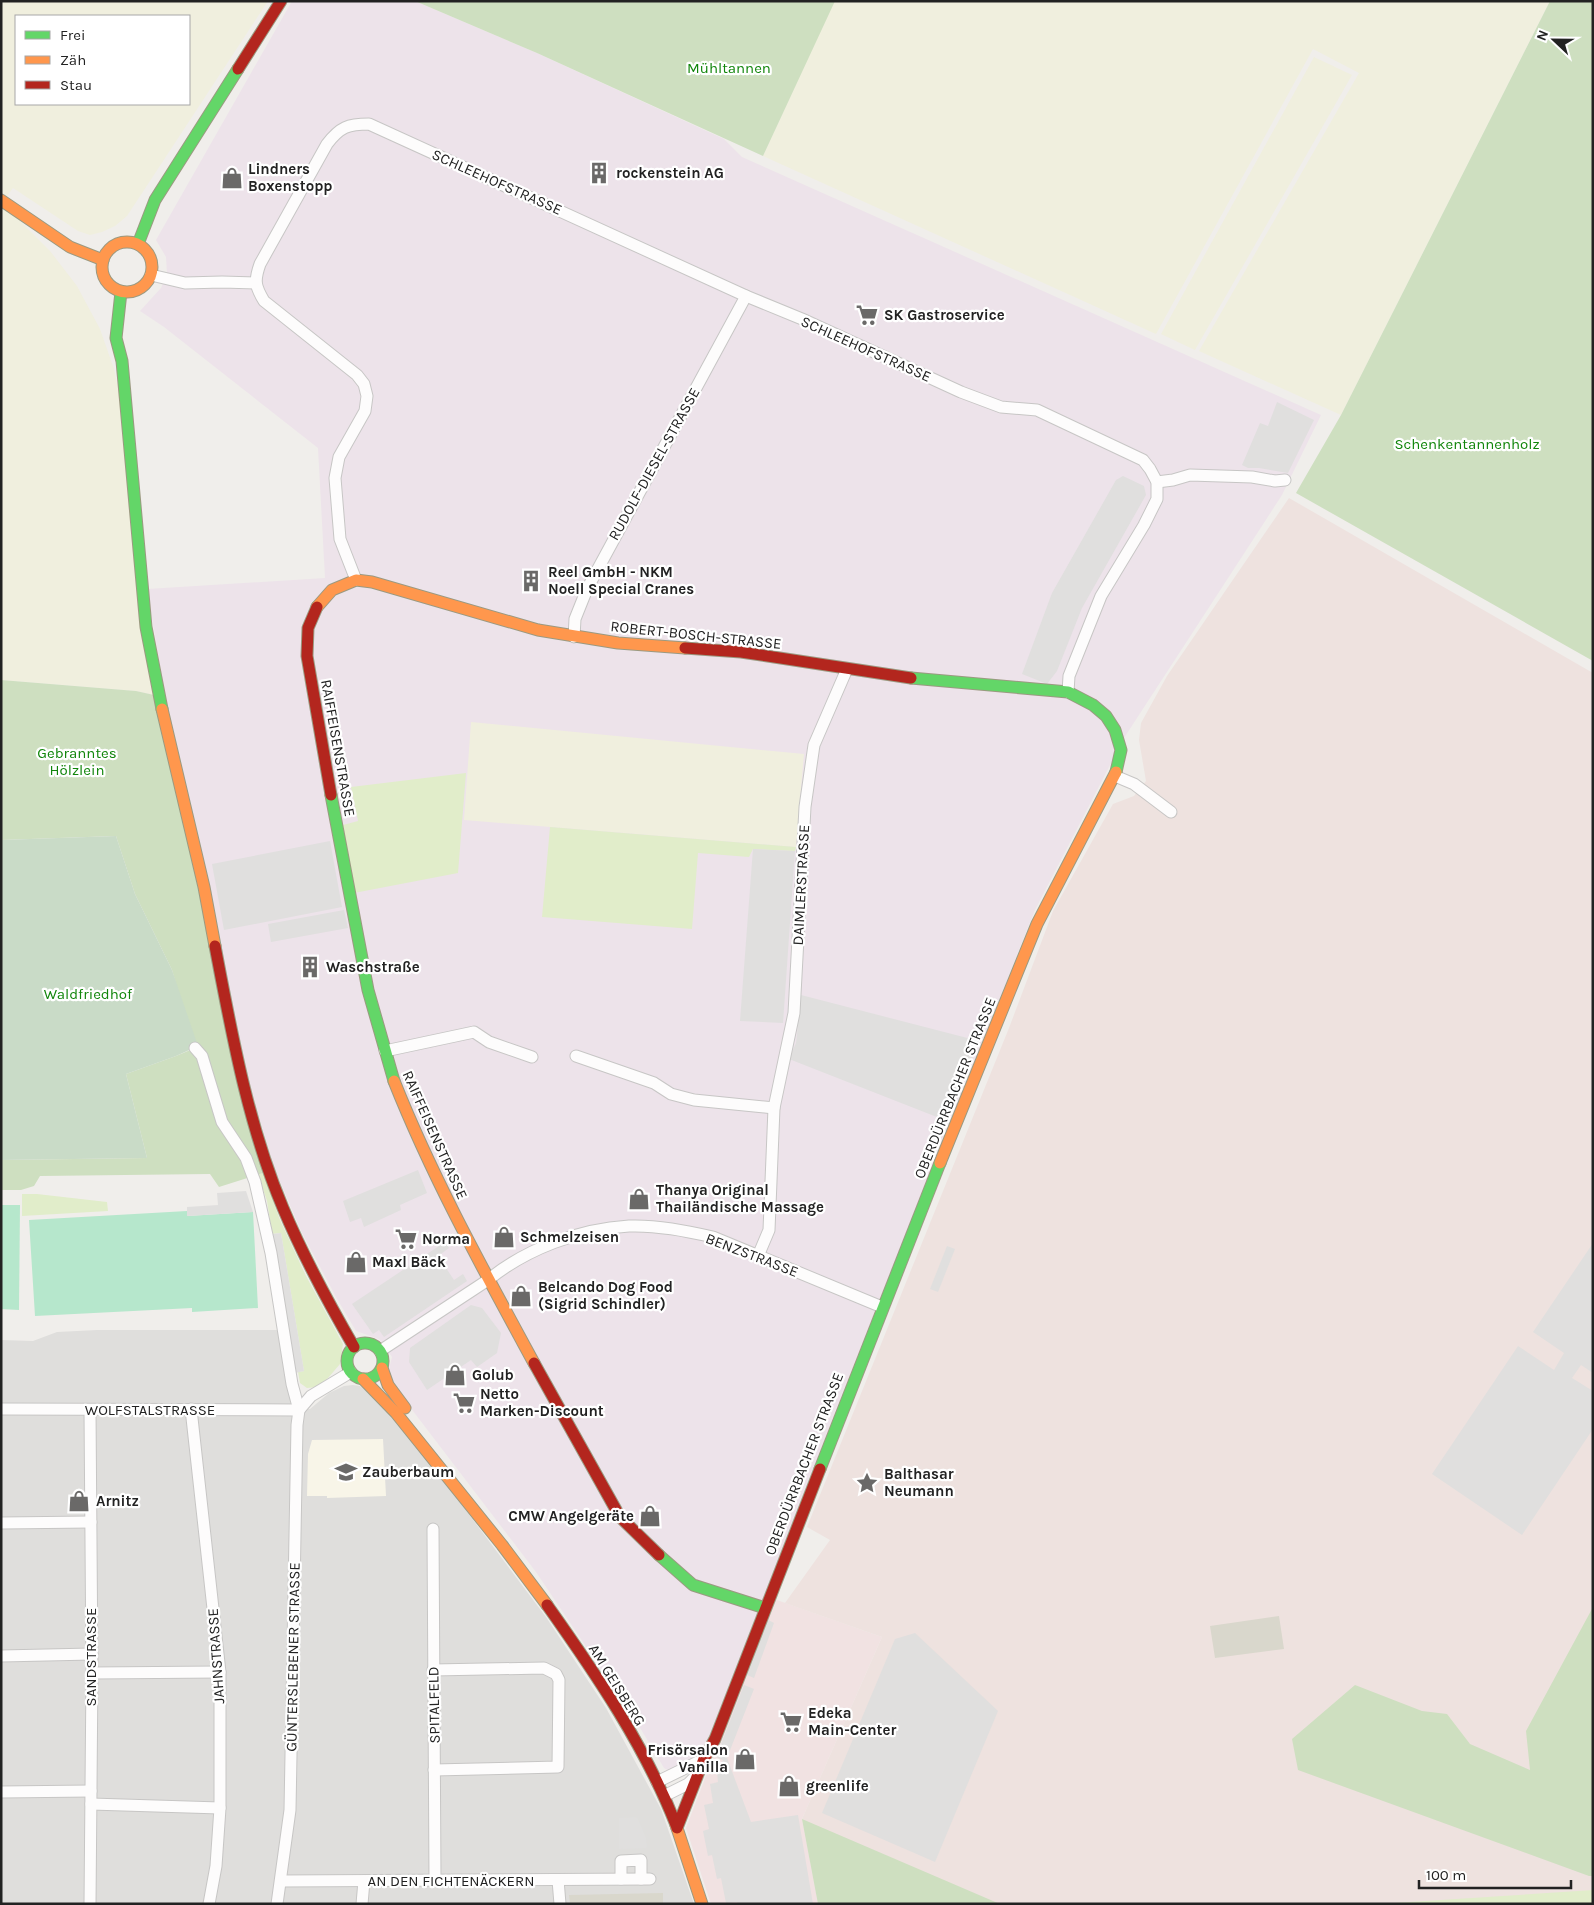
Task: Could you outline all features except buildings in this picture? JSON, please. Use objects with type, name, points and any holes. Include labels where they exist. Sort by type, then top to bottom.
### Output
[{"type":"street","points":[[138,244],[155,200],[281,1]]},
{"type":"street","name":"SCHLEEHOFSTRASSE","points":[[256,284],[256,276],[260,264],[336,131],[352,124],[369,124],[961,392],[1001,407],[1037,410],[1143,460],[1157,482]]},
{"type":"street","points":[[1,200],[70,248],[103,260]]},
{"type":"street","points":[[131,242],[138,244],[151,260],[151,275],[143,287],[129,292],[121,292],[108,283],[102,268],[103,260],[111,248],[117,244],[131,242]]},
{"type":"street","points":[[151,275],[185,283],[222,282],[256,284],[256,289],[264,301],[357,374],[364,384],[367,396],[365,411],[340,457],[335,478],[340,539],[356,580]]},
{"type":"street","points":[[121,292],[116,338],[123,371],[146,627],[159,695],[204,887],[230,1025],[246,1096],[267,1165],[283,1208],[327,1300],[354,1347]]},
{"type":"street","name":"RUDOLF-DIESEL-STRASSE","points":[[574,637],[575,619],[586,589],[746,296]]},
{"type":"street","points":[[1068,692],[1069,676],[1101,596],[1144,525],[1157,499],[1157,482],[1190,475],[1285,480]]},
{"type":"street","name":"ROBERT-BOSCH-STRASSE","points":[[356,580],[372,582],[538,630],[574,637],[618,643],[741,652],[929,681],[1068,692]]},
{"type":"street","name":"RAIFFEISENSTRASSE","points":[[356,580],[332,590],[317,606],[308,628],[307,656],[332,803],[366,981],[392,1075],[417,1138],[441,1190],[488,1280],[620,1517],[693,1584],[764,1608]]},
{"type":"street","name":"DAIMLERSTRASSE","points":[[758,1256],[769,1230],[774,1108],[794,1014],[805,807],[814,744],[847,669]]},
{"type":"street","name":"OBERDÜRRBACHER STRASSE","points":[[677,1828],[704,1759],[715,1739],[764,1608],[882,1307],[1038,924],[1115,776],[1121,750],[1115,730],[1106,716],[1093,705],[1068,692]]},
{"type":"street","points":[[1115,776],[1134,784],[1171,812]]},
{"type":"street","points":[[385,1051],[474,1032],[489,1042],[532,1057]]},
{"type":"street","name":"GÜNTERSLEBENER STRASSE","points":[[195,1048],[202,1056],[222,1122],[246,1158],[255,1182],[271,1253],[292,1384],[298,1410],[290,1810],[277,1904]]},
{"type":"street","points":[[576,1056],[654,1083],[671,1094],[694,1100],[774,1108]]},
{"type":"street","name":"BENZSTRASSE","points":[[380,1351],[502,1269],[540,1249],[570,1237],[629,1226],[692,1232],[713,1237],[882,1307]]},
{"type":"street","points":[[367,1343],[374,1345],[380,1351],[383,1356],[382,1368],[375,1376],[363,1379],[351,1372],[347,1360],[350,1350],[354,1347],[367,1343]]},
{"type":"street","name":"AM GEISBERG","points":[[382,1368],[388,1385],[451,1472],[470,1503]]},
{"type":"street","points":[[298,1410],[311,1396],[351,1372]]},
{"type":"street","name":"AM GEISBERG","points":[[363,1379],[378,1391],[445,1475],[470,1503],[552,1611],[616,1708],[664,1796],[677,1828],[702,1904]]},
{"type":"street","name":"WOLFSTALSTRASSE","points":[[1,1409],[298,1410]]},
{"type":"street","name":"SANDSTRASSE","points":[[90,1410],[92,1654],[90,1904]]},
{"type":"street","name":"JAHNSTRASSE","points":[[191,1410],[220,1672],[220,1808],[216,1866],[209,1904]]},
{"type":"street","points":[[1,1523],[91,1522]]},
{"type":"street","name":"SPITALFELD","points":[[433,1529],[435,1880]]},
{"type":"street","points":[[1,1656],[92,1654]]},
{"type":"street","points":[[434,1670],[544,1668],[556,1674],[559,1680],[558,1767],[434,1770]]},
{"type":"street","points":[[92,1673],[220,1672]]},
{"type":"street","points":[[657,1782],[704,1759]]},
{"type":"street","points":[[664,1796],[688,1784],[699,1773]]},
{"type":"street","points":[[1,1792],[91,1791]]},
{"type":"street","points":[[91,1804],[220,1808]]},
{"type":"street","name":"AN DEN FICHTENÄCKERN","points":[[281,1881],[646,1879],[640,1860],[621,1861],[621,1879]]},
{"type":"street","points":[[558,1880],[560,1904]]},
{"type":"street","points":[[362,1904],[364,1881]]},
{"type":"shaded area","points":[[292,1],[415,1],[537,53],[724,139],[742,157],[1321,415],[1282,495],[1124,738],[1035,910],[840,1399],[704,1753],[669,1771],[664,1768],[636,1721],[536,1572],[387,1377],[392,1357],[379,1339],[356,1331],[302,1233],[274,1168],[251,1091],[165,695],[147,589],[325,578],[318,448],[164,327],[140,311],[161,288],[167,274],[166,257],[156,240]]},
{"type":"shaded area","points":[[1277,402],[1314,420],[1288,473],[1248,468],[1242,465],[1260,423],[1268,426]]},
{"type":"shaded area","points":[[1123,476],[1144,486],[1146,495],[1082,608],[1057,671],[1047,684],[1022,674],[1052,593],[1116,480]]},
{"type":"shaded area","points":[[1289,498],[1593,673],[1593,1904],[818,1904],[802,1819],[882,1637],[785,1603],[830,1540],[807,1527],[1009,1028],[1053,911],[1113,804],[1134,796],[1146,781],[1139,740],[1141,723],[1167,676]]},
{"type":"shaded area","points":[[330,841],[342,907],[224,930],[212,864]]},
{"type":"shaded area","points":[[753,849],[795,851],[783,1023],[740,1021]]},
{"type":"shaded area","points":[[344,910],[348,928],[271,942],[268,924]]},
{"type":"shaded area","points":[[801,995],[979,1041],[947,1121],[789,1059],[796,1043]]},
{"type":"shaded area","points":[[418,1170],[427,1193],[400,1205],[401,1210],[364,1227],[361,1218],[350,1222],[343,1201]]},
{"type":"shaded area","points":[[246,1191],[253,1212],[187,1216],[187,1207],[218,1205],[217,1193]]},
{"type":"shaded area","points":[[281,1233],[304,1371],[295,1373],[272,1234]]},
{"type":"shaded area","points":[[445,1242],[449,1248],[438,1256],[454,1280],[463,1274],[467,1281],[384,1337],[379,1330],[373,1334],[352,1304]]},
{"type":"shaded area","points":[[1593,1243],[1593,1373],[1581,1365],[1572,1378],[1593,1391],[1593,1429],[1522,1535],[1432,1474],[1518,1346],[1554,1370],[1564,1353],[1533,1332]]},
{"type":"shaded area","points":[[947,1246],[955,1249],[938,1292],[930,1289]]},
{"type":"shaded area","points":[[471,1305],[482,1308],[501,1333],[497,1353],[477,1367],[471,1360],[427,1390],[409,1362],[410,1348]]},
{"type":"shaded area","points":[[97,1330],[284,1330],[299,1410],[310,1409],[329,1393],[344,1386],[353,1385],[360,1386],[389,1408],[546,1617],[606,1708],[661,1809],[694,1904],[1,1904],[1,1340],[33,1341],[57,1332]]},
{"type":"shaded area","name":"Zauberbaum","points":[[383,1439],[386,1496],[327,1498],[327,1496],[307,1496],[308,1454],[312,1440]]},
{"type":"shaded area","points":[[774,1599],[882,1637],[802,1819],[818,1904],[711,1904],[686,1828]]},
{"type":"shaded area","points":[[761,1616],[774,1623],[754,1678],[740,1672]]},
{"type":"shaded area","points":[[1279,1616],[1284,1649],[1215,1658],[1210,1626]]},
{"type":"shaded area","points":[[915,1633],[998,1711],[935,1862],[822,1813],[895,1639]]},
{"type":"shaded area","points":[[744,1685],[754,1689],[727,1758],[751,1822],[798,1815],[813,1904],[726,1903],[721,1878],[717,1879],[712,1855],[708,1856],[703,1831],[709,1829],[704,1805],[713,1803],[710,1784],[718,1782],[717,1772],[723,1760],[716,1757]]},
{"type":"shaded area","points":[[637,1817],[646,1838],[647,1848],[619,1849],[619,1818]]},
{"type":"shaded area","points":[[663,1893],[663,1904],[570,1904],[569,1895]]},
{"type":"green space","points":[[1,1],[268,1],[127,216],[115,226],[90,235],[78,231],[13,188],[7,196],[1,192]]},
{"type":"green space","name":"Mühltannen","points":[[415,1],[835,1],[763,156],[537,53]]},
{"type":"green space","points":[[834,1],[1550,1],[1341,415],[1199,351],[1359,73],[1313,49],[1156,334],[763,156]]},
{"type":"green space","name":"Schenkentannenholz","points":[[1550,1],[1593,1],[1593,661],[1296,493],[1341,415]]},
{"type":"green space","points":[[1314,57],[1352,75],[1195,350],[1161,334]]},
{"type":"green space","points":[[1,207],[16,217],[50,251],[77,286],[100,329],[114,369],[122,407],[154,695],[136,691],[1,680]]},
{"type":"green space","name":"Gebranntes Hölzlein","points":[[1,680],[136,691],[154,695],[263,1173],[219,1187],[210,1174],[40,1176],[34,1186],[21,1190],[1,1190],[1,1160],[147,1158],[126,1074],[195,1048],[172,970],[135,894],[116,836],[1,840]]},
{"type":"green space","points":[[471,722],[804,754],[796,847],[464,820]]},
{"type":"green space","points":[[466,773],[458,873],[354,893],[343,825],[358,821],[351,787]]},
{"type":"green space","points":[[550,827],[796,847],[795,851],[753,849],[749,857],[698,853],[692,929],[542,917]]},
{"type":"green space","name":"Waldfriedhof","points":[[116,836],[135,894],[172,970],[198,1046],[126,1074],[147,1158],[1,1160],[1,840]]},
{"type":"green space","points":[[263,1173],[280,1220],[306,1276],[343,1344],[340,1364],[317,1387],[307,1388],[300,1383],[298,1372],[304,1371],[281,1233],[272,1234],[267,1201],[258,1174]]},
{"type":"green space","points":[[22,1194],[107,1202],[108,1211],[22,1216]]},
{"type":"green space","points":[[1,1205],[20,1205],[19,1310],[1,1309]]},
{"type":"green space","points":[[187,1211],[187,1216],[253,1212],[258,1308],[192,1312],[192,1308],[35,1316],[29,1220]]},
{"type":"green space","points":[[1593,1607],[1593,1876],[1298,1770],[1292,1739],[1355,1685],[1422,1711],[1447,1714],[1470,1744],[1530,1770],[1526,1731]]},
{"type":"green space","points":[[802,1819],[1000,1904],[818,1904]]},
{"type":"green space","points":[[1593,1890],[1593,1904],[1379,1904]]},
{"type":"traffic: fast","points":[[138,244],[155,200],[238,69]]},
{"type":"traffic: fast","points":[[121,292],[116,338],[122,361],[146,627],[162,709]]},
{"type":"traffic: fast","points":[[911,678],[1068,692],[1093,705],[1106,716],[1115,730],[1121,750],[1116,772]]},
{"type":"traffic: fast","points":[[331,795],[368,990],[394,1081]]},
{"type":"traffic: fast","points":[[820,1469],[940,1163]]},
{"type":"traffic: fast","points":[[365,1343],[372,1344],[378,1348],[382,1354],[383,1361],[382,1368],[378,1374],[372,1378],[365,1379],[358,1378],[352,1374],[348,1368],[347,1361],[348,1354],[352,1348],[358,1344],[365,1343]]},
{"type":"traffic: fast","points":[[659,1555],[693,1585],[765,1608]]},
{"type":"traffic: slow","points":[[1,200],[70,247],[103,260]]},
{"type":"traffic: slow","points":[[127,242],[137,244],[145,249],[150,257],[152,267],[150,277],[145,285],[137,290],[127,292],[117,290],[109,285],[104,277],[102,267],[104,257],[109,249],[117,244],[127,242]]},
{"type":"traffic: slow","points":[[317,607],[332,590],[356,580],[372,582],[538,630],[618,643],[685,648]]},
{"type":"traffic: slow","points":[[162,709],[204,887],[215,946]]},
{"type":"traffic: slow","points":[[940,1163],[1037,924],[1116,772]]},
{"type":"traffic: slow","points":[[394,1081],[442,1189],[534,1363]]},
{"type":"traffic: slow","points":[[382,1368],[388,1385],[405,1408]]},
{"type":"traffic: slow","points":[[363,1379],[396,1413],[502,1545],[547,1605]]},
{"type":"traffic: slow","points":[[676,1825],[702,1904]]},
{"type":"traffic: jam","points":[[238,69],[281,1]]},
{"type":"traffic: jam","points":[[317,607],[308,628],[307,656],[331,795]]},
{"type":"traffic: jam","points":[[685,648],[741,652],[911,678]]},
{"type":"traffic: jam","points":[[215,946],[242,1079],[271,1177],[307,1261],[354,1347]]},
{"type":"traffic: jam","points":[[534,1363],[620,1517],[659,1555]]},
{"type":"traffic: jam","points":[[677,1828],[704,1759],[715,1739],[820,1469]]},
{"type":"traffic: jam","points":[[547,1605],[618,1711],[650,1767],[676,1825]]},
{"type":"place","name":"rockenstein AG","points":[[599,173]]},
{"type":"place","name":"Lindners Boxenstopp","points":[[232,178]]},
{"type":"place","name":"SK Gastroservice","points":[[867,315]]},
{"type":"place","name":"Reel GmbH - NKM Noell Special Cranes","points":[[531,581]]},
{"type":"place","name":"Waschstraße","points":[[310,967]]},
{"type":"place","name":"Thanya Original Thailändische Massage","points":[[639,1199]]},
{"type":"place","name":"Schmelzeisen","points":[[504,1237]]},
{"type":"place","name":"Norma","points":[[406,1239]]},
{"type":"place","name":"Maxl Bäck","points":[[356,1262]]},
{"type":"place","name":"Belcando Dog Food (Sigrid Schindler)","points":[[521,1296]]},
{"type":"place","name":"Golub","points":[[455,1375]]},
{"type":"place","name":"Netto Marken-Discount","points":[[464,1403]]},
{"type":"place","name":"Zauberbaum","points":[[346,1472]]},
{"type":"place","name":"Balthasar Neumann","points":[[867,1483]]},
{"type":"place","name":"Arnitz","points":[[79,1501]]},
{"type":"place","name":"CMW Angelgeräte","points":[[650,1516]]},
{"type":"place","name":"Edeka Main-Center","points":[[791,1722]]},
{"type":"place","name":"Frisörsalon Vanilla","points":[[745,1759]]},
{"type":"place","name":"greenlife","points":[[789,1786]]}]
